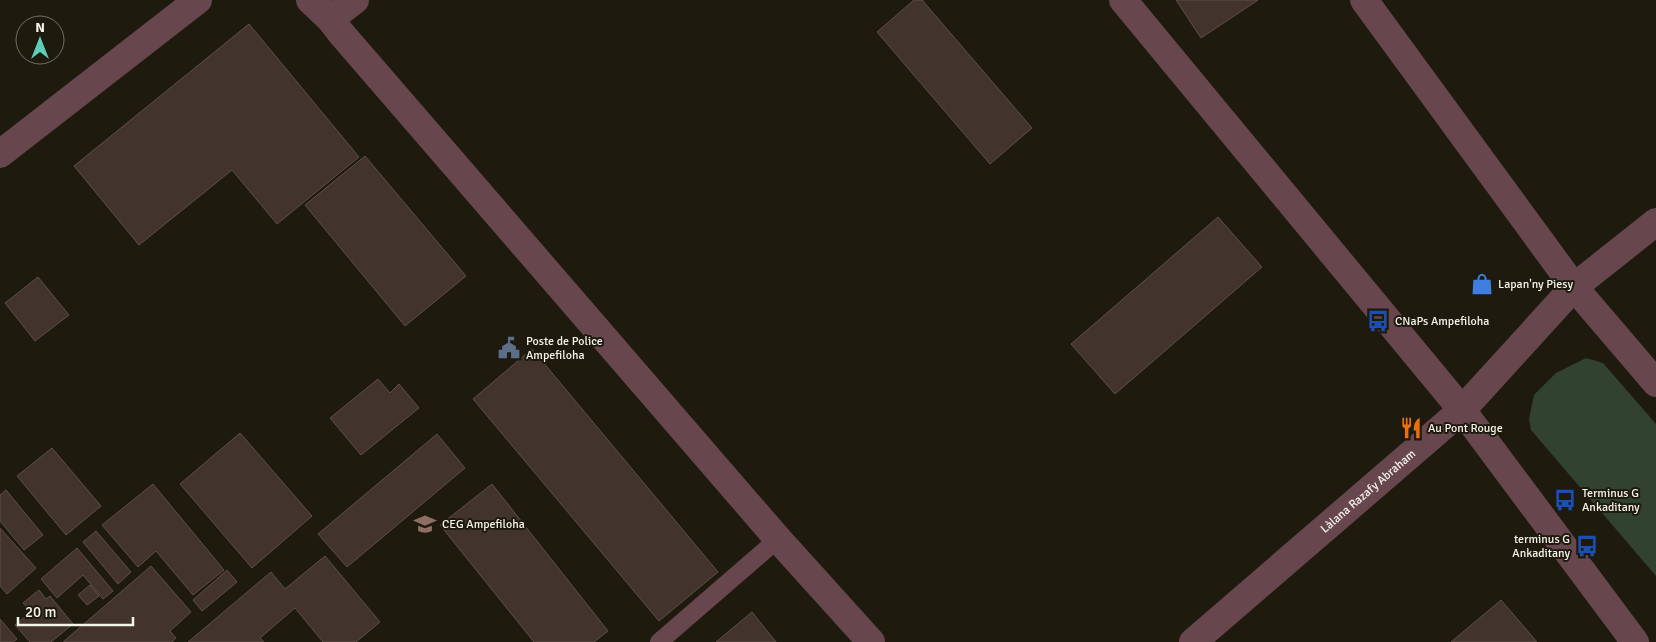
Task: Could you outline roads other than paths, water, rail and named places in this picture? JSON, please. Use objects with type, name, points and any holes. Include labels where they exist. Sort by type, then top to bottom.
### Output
[{"type":"street","points":[[0,154],[198,0]]},
{"type":"street","points":[[310,0],[330,19],[778,539],[871,642]]},
{"type":"street","points":[[330,19],[355,0]]},
{"type":"street","points":[[1123,0],[1462,410],[1635,642]]},
{"type":"street","points":[[1364,0],[1574,287],[1656,383]]},
{"type":"street","name":"Làlana Razafy Abraham","points":[[1193,642],[1462,410],[1574,287],[1656,222]]},
{"type":"lane","points":[[659,642],[778,539]]},
{"type":"place","name":"Lapan'ny Piesy","points":[[1482,284]]},
{"type":"place","name":"CNaPs Ampefiloha","points":[[1378,321]]},
{"type":"place","name":"Poste de Police Ampefiloha","points":[[509,348]]},
{"type":"place","name":"Au Pont Rouge","points":[[1411,428]]},
{"type":"place","name":"Terminus G Ankaditany","points":[[1565,500]]},
{"type":"place","name":"CEG Ampefiloha","points":[[425,524]]},
{"type":"place","name":"terminus G Ankaditany","points":[[1587,546]]}]
